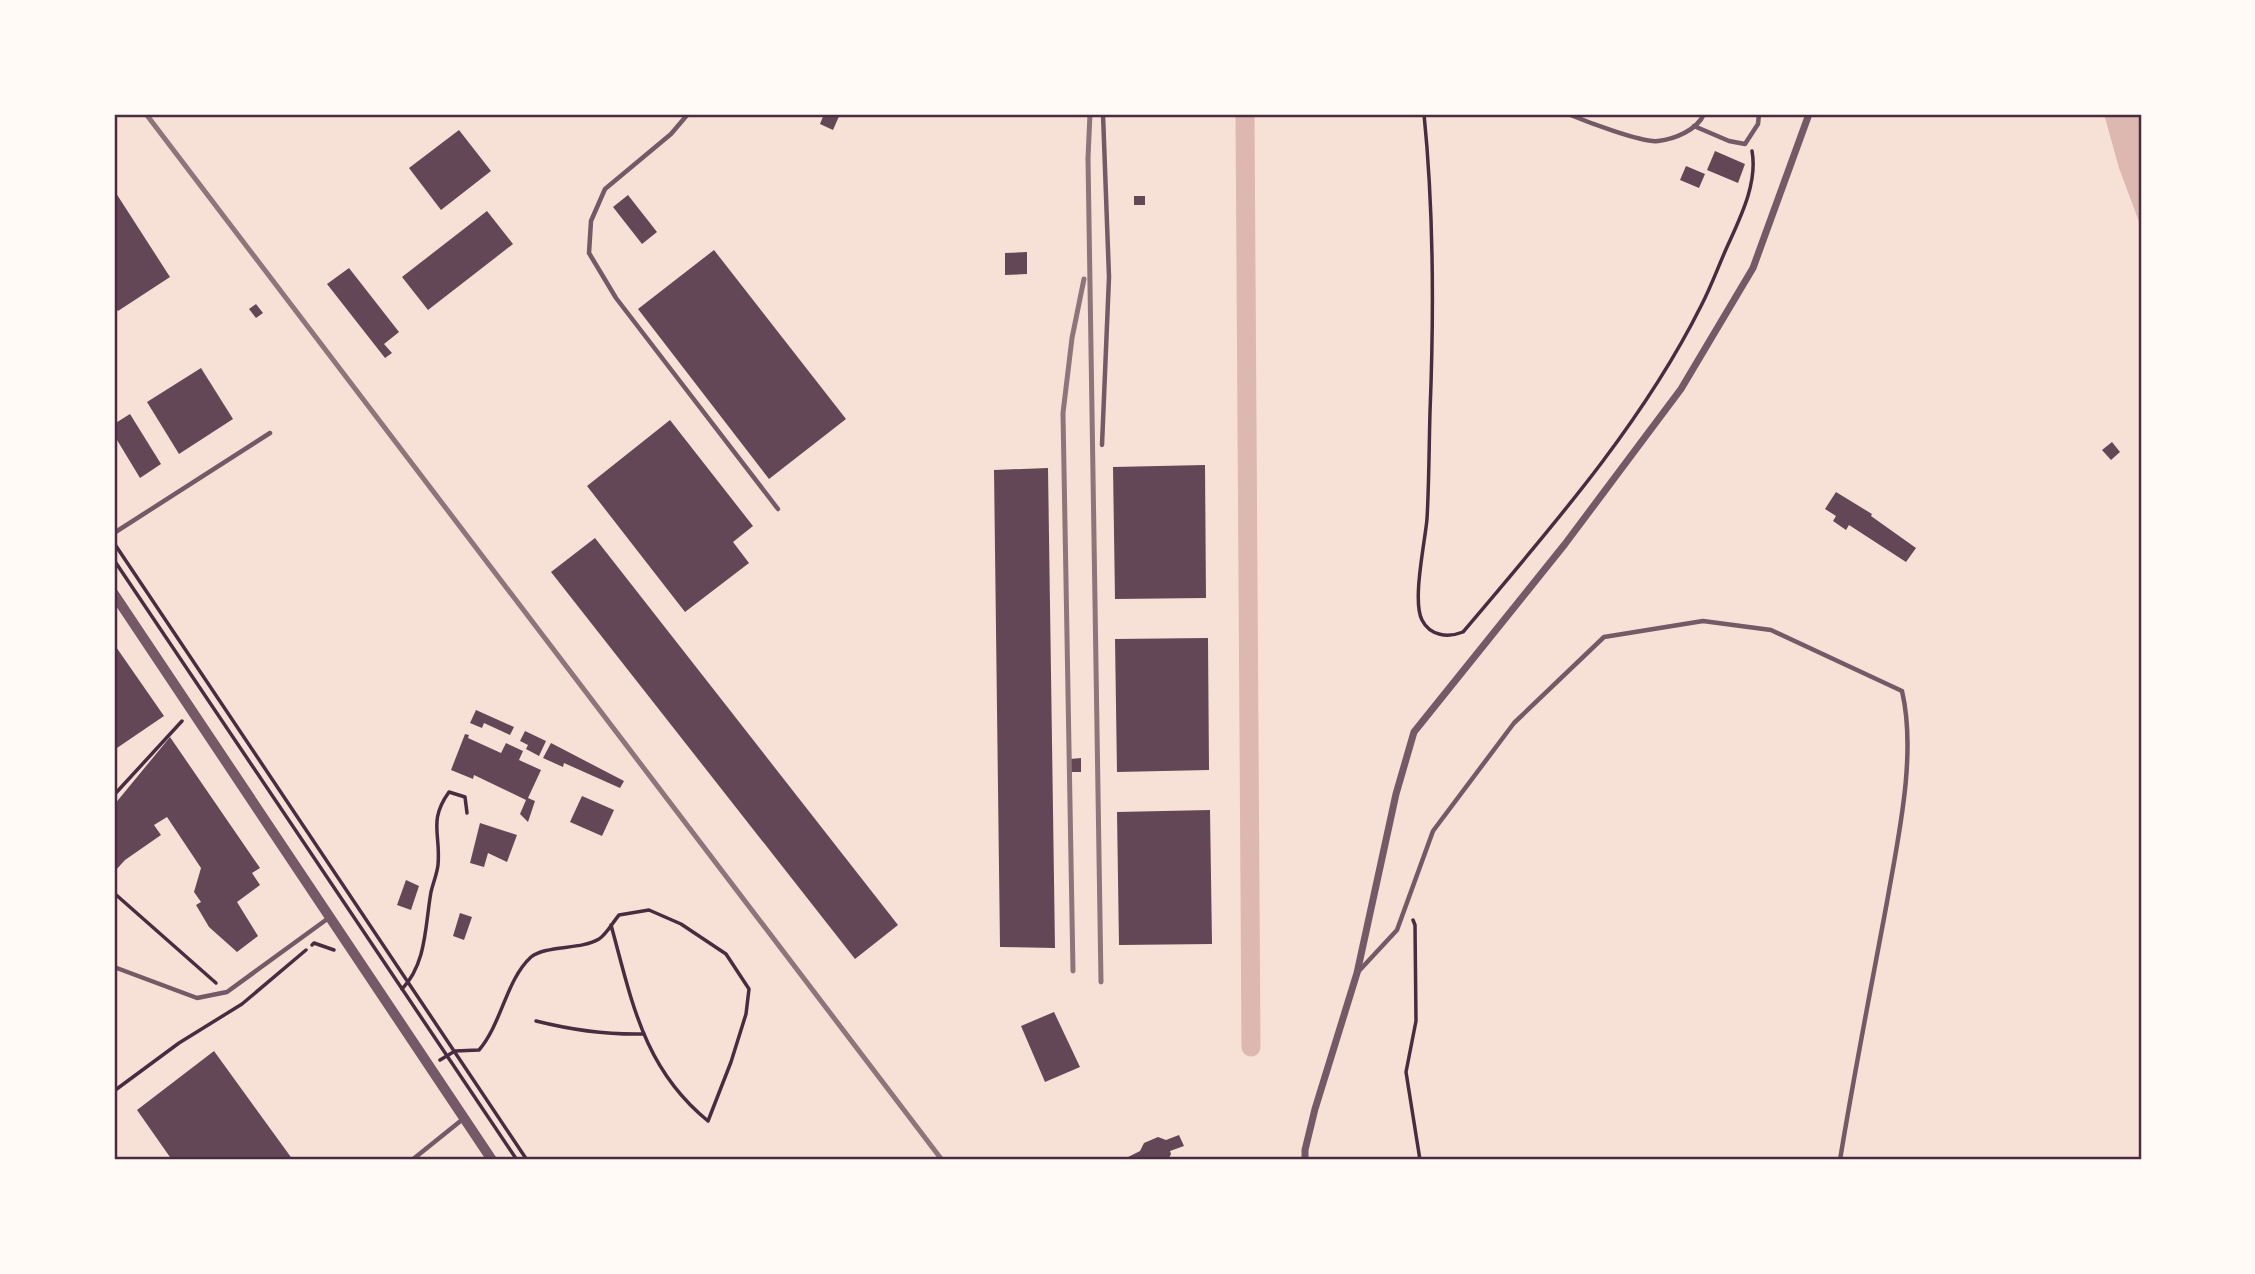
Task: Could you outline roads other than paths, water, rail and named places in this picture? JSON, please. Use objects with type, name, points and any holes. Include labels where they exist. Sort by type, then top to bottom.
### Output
[{"type":"street","points":[[1305,1160],[1315,1109],[1357,972],[1396,794],[1414,732],[1565,544],[1681,389],[1752,268],[1809,114]]},
{"type":"street","points":[[114,594],[492,1160]]},
{"type":"lane","points":[[688,114],[671,134],[606,189],[591,221],[589,253],[617,298],[778,509]]},
{"type":"lane","points":[[1102,445],[1108,277],[1103,114]]},
{"type":"lane","points":[[1568,114],[1657,142],[1685,133],[1701,121],[1704,114]]},
{"type":"lane","points":[[1694,126],[1729,141],[1745,144],[1758,124],[1759,114]]},
{"type":"lane","points":[[114,533],[270,433]]},
{"type":"lane","points":[[1357,972],[1397,930],[1433,831],[1514,723],[1604,636],[1703,621],[1771,631],[1902,691],[1907,715],[1903,809],[1840,1160]]},
{"type":"lane","points":[[114,967],[197,998],[227,992],[330,917]]},
{"type":"lane","points":[[412,1160],[464,1119]]},
{"type":"waterway","points":[[1245,114],[1251,1047]]},
{"type":"railway","points":[[146,114],[942,1160]]},
{"type":"railway","points":[[1090,114],[1088,158],[1101,982]]},
{"type":"railway","points":[[1073,971],[1063,413],[1072,338],[1084,279]]}]
